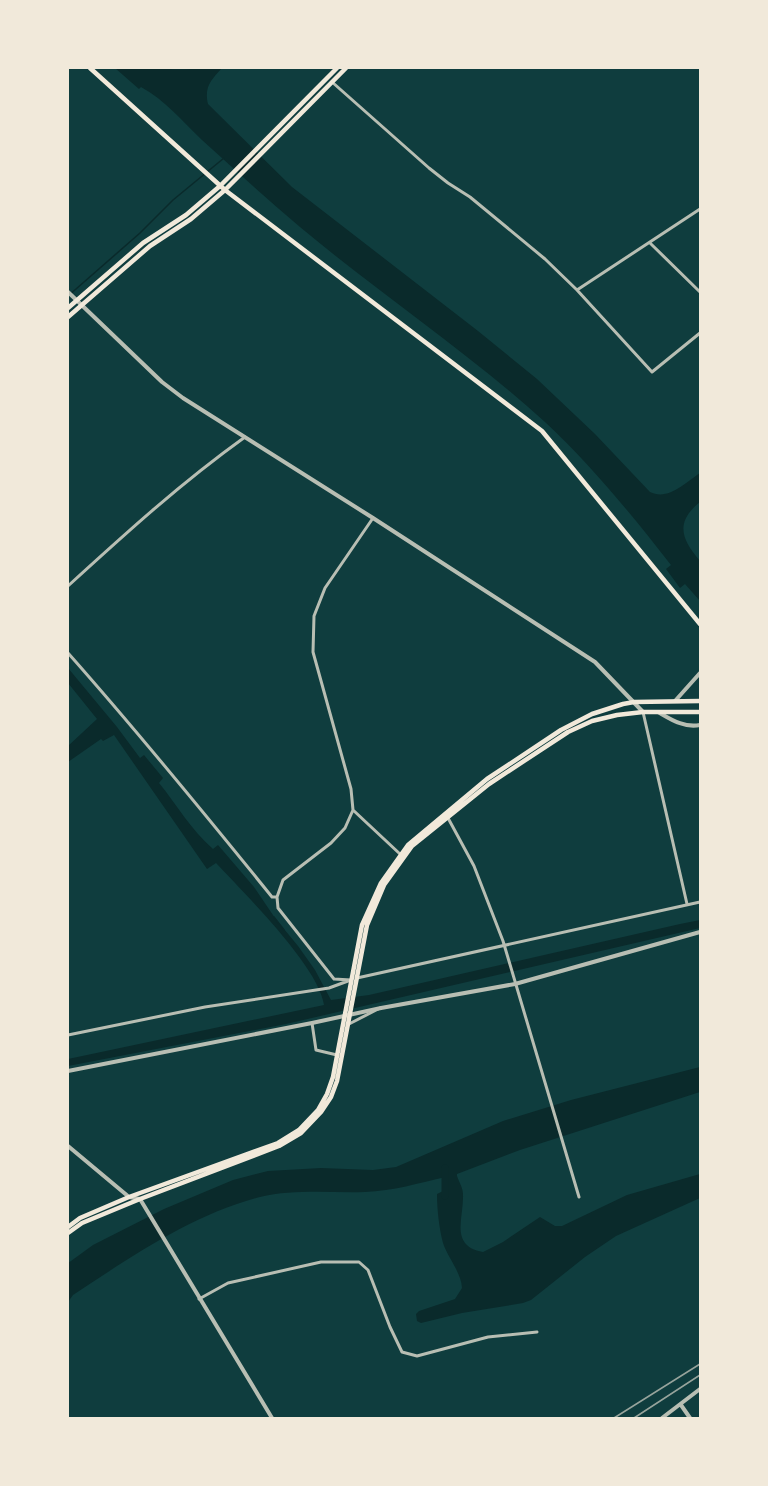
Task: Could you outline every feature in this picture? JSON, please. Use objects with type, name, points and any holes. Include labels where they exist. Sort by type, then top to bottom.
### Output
[{"type":"main road","points":[[90,68],[220,186],[542,431],[700,624]]},
{"type":"main road","points":[[68,308],[143,243],[186,215],[220,186],[337,68]]},
{"type":"main road","points":[[68,317],[150,246],[191,219],[225,190],[346,68]]},
{"type":"main road","points":[[447,816],[487,780],[561,730],[592,714],[634,702],[700,701]]},
{"type":"main road","points":[[68,1233],[82,1223],[140,1199],[279,1146],[301,1133],[321,1112],[332,1097],[337,1080],[362,925],[381,883],[408,845],[489,784],[568,732],[592,721],[643,712],[700,712]]},
{"type":"main road","points":[[68,1227],[80,1218],[129,1197],[278,1143],[299,1130],[318,1110],[327,1094],[347,1021]]},
{"type":"street","points":[[332,82],[429,168],[447,183],[470,197],[545,260],[577,290],[652,372],[700,333]]},
{"type":"street","points":[[577,290],[700,209]]},
{"type":"street","points":[[649,243],[700,292]]},
{"type":"street","points":[[68,292],[162,382],[595,662],[643,712],[687,904]]},
{"type":"street","points":[[68,586],[180,485],[245,437]]},
{"type":"street","points":[[354,979],[334,979],[278,908],[277,897],[283,880],[331,843],[345,828],[354,810],[351,789],[313,652],[314,616],[325,588],[373,518]]},
{"type":"street","points":[[68,653],[130,723],[272,897],[277,897]]},
{"type":"street","points":[[675,702],[700,673]]},
{"type":"street","points":[[658,711],[676,722],[692,726],[700,725]]},
{"type":"street","points":[[354,810],[402,856]]},
{"type":"street","points":[[447,816],[474,866],[504,946],[579,1197]]},
{"type":"street","points":[[68,1035],[205,1007],[329,988],[354,979],[700,902]]},
{"type":"street","points":[[68,1071],[381,1008],[515,984],[700,932]]},
{"type":"street","points":[[347,1021],[376,1012],[381,1008]]},
{"type":"street","points":[[312,1023],[316,1050],[337,1055]]},
{"type":"street","points":[[68,1146],[129,1197],[140,1199],[272,1419]]},
{"type":"street","points":[[199,1299],[228,1283],[321,1262],[359,1262],[368,1270],[402,1352],[417,1356],[488,1337],[537,1332]]},
{"type":"street","points":[[662,1419],[700,1389]]},
{"type":"street","points":[[681,1405],[690,1419]]},
{"type":"water","points":[[115,68],[222,68],[209,84],[208,104],[292,187],[537,379],[595,434],[650,492],[670,493],[700,473],[700,502],[687,517],[684,531],[688,545],[700,561],[700,601],[685,584],[680,588],[666,569],[671,565],[641,528],[595,473],[545,422],[455,347],[300,227],[202,140],[166,104],[141,87],[139,89]]},
{"type":"water","points":[[68,668],[140,758],[144,755],[163,778],[159,783],[198,834],[213,849],[218,845],[254,887],[315,970],[331,1000],[369,995],[700,920],[700,928],[286,1024],[68,1066],[68,1059],[324,1005],[319,989],[295,951],[216,863],[207,869],[114,735],[103,741],[101,739],[68,762],[68,746],[97,719],[68,683]]},
{"type":"water","points":[[700,1067],[700,1092],[520,1150],[457,1174],[463,1192],[462,1237],[472,1249],[483,1252],[503,1242],[540,1217],[555,1226],[562,1226],[627,1195],[700,1174],[700,1198],[616,1236],[585,1257],[531,1300],[523,1303],[462,1313],[421,1323],[417,1321],[416,1314],[419,1311],[455,1299],[462,1288],[459,1276],[445,1249],[439,1225],[437,1194],[447,1189],[446,1177],[375,1191],[299,1192],[273,1195],[235,1205],[162,1238],[73,1295],[68,1302],[68,1263],[93,1245],[164,1209],[233,1180],[268,1171],[321,1168],[373,1170],[396,1167],[503,1121],[571,1100]]},
{"type":"waterway","points":[[68,296],[140,233],[173,200],[224,158]]},
{"type":"waterway","points":[[274,917],[284,930]]},
{"type":"waterway","points":[[445,1168],[445,1196]]},
{"type":"railway","points":[[614,1418],[700,1364]]},
{"type":"railway","points":[[634,1418],[700,1375]]}]
